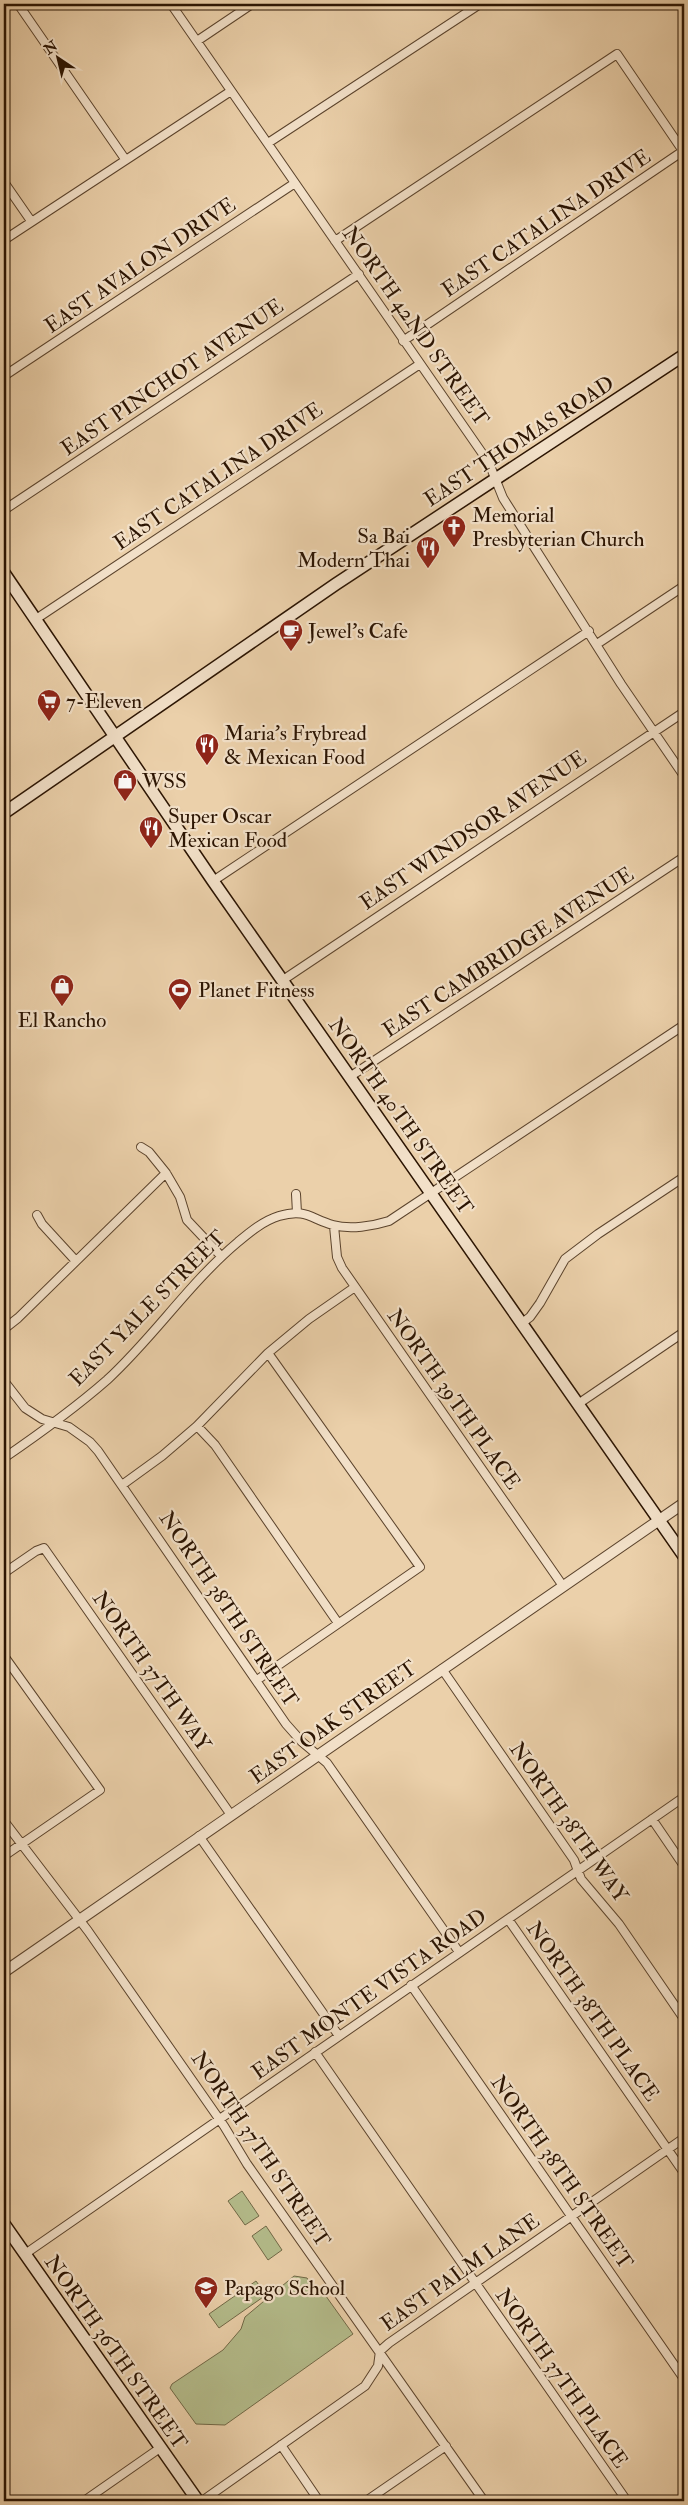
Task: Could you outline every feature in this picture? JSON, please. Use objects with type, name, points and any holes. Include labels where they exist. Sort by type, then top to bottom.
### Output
[{"type":"main road","name":"EAST THOMAS ROAD","points":[[4,813],[336,584],[684,355]]},
{"type":"main road","name":"NORTH 40TH STREET","points":[[4,573],[213,880],[684,1556]]},
{"type":"main road","name":"NORTH 36TH STREET","points":[[4,2224],[198,2501]]},
{"type":"street","points":[[18,4],[125,159]]},
{"type":"street","name":"NORTH 42ND STREET","points":[[171,4],[489,463],[503,498],[684,776]]},
{"type":"street","points":[[197,41],[252,4]]},
{"type":"street","points":[[268,143],[480,4]]},
{"type":"street","points":[[335,241],[617,54],[684,151]]},
{"type":"street","points":[[4,240],[231,91]]},
{"type":"street","name":"EAST CATALINA DRIVE","points":[[403,340],[684,151]]},
{"type":"street","points":[[4,182],[31,221]]},
{"type":"street","name":"EAST AVALON DRIVE","points":[[4,376],[296,183]]},
{"type":"street","name":"EAST PINCHOT AVENUE","points":[[4,510],[359,274]]},
{"type":"street","name":"EAST CATALINA DRIVE","points":[[36,619],[420,364]]},
{"type":"street","points":[[597,644],[684,586]]},
{"type":"street","points":[[213,880],[589,631]]},
{"type":"street","name":"EAST WINDSOR AVENUE","points":[[283,980],[684,712]]},
{"type":"street","name":"EAST CAMBRIDGE AVENUE","points":[[351,1076],[684,857]]},
{"type":"street","name":"EAST YALE STREET","points":[[4,1458],[106,1380],[221,1256],[258,1225],[278,1216],[297,1213],[316,1217],[334,1226],[362,1227],[380,1224],[404,1212],[432,1194],[684,1025]]},
{"type":"street","points":[[141,1147],[149,1152],[166,1173],[180,1197],[187,1220],[221,1256]]},
{"type":"street","points":[[4,1330],[166,1173]]},
{"type":"street","points":[[522,1323],[530,1317],[540,1303],[564,1259],[598,1234],[684,1178]]},
{"type":"street","points":[[296,1194],[297,1213]]},
{"type":"street","points":[[37,1215],[42,1224],[76,1260]]},
{"type":"street","name":"NORTH 39TH PLACE","points":[[334,1226],[337,1258],[563,1586]]},
{"type":"street","points":[[122,1485],[162,1456],[197,1426],[268,1353],[310,1319],[356,1287]]},
{"type":"street","points":[[578,1404],[684,1332]]},
{"type":"street","points":[[257,1680],[420,1566],[268,1353]]},
{"type":"street","name":"NORTH 38TH STREET","points":[[4,1382],[25,1408],[52,1422],[69,1427],[90,1442],[122,1485],[292,1731],[327,1763],[459,1952]]},
{"type":"street","points":[[197,1426],[215,1445],[338,1623]]},
{"type":"street","name":"EAST OAK STREET","points":[[4,1972],[684,1503]]},
{"type":"street","name":"NORTH 37TH WAY","points":[[4,1573],[36,1551],[44,1548],[231,1815]]},
{"type":"street","points":[[4,1656],[100,1790],[4,1856]]},
{"type":"street","name":"NORTH 38TH WAY","points":[[442,1669],[574,1860],[582,1879],[619,1924],[684,2019]]},
{"type":"street","name":"EAST MONTE VISTA ROAD","points":[[25,2254],[684,1797]]},
{"type":"street","points":[[652,1819],[684,1866]]},
{"type":"street","name":"NORTH 37TH STREET","points":[[4,1821],[20,1845],[80,1920],[219,2119],[247,2164],[484,2501]]},
{"type":"street","points":[[199,1836],[339,2036]]},
{"type":"street","name":"NORTH 38TH PLACE","points":[[508,1919],[684,2173]]},
{"type":"street","name":"NORTH 38TH STREET","points":[[411,1985],[684,2379]]},
{"type":"street","name":"NORTH 37TH PLACE","points":[[315,2052],[627,2501]]},
{"type":"street","name":"EAST PALM LANE","points":[[202,2501],[365,2386],[378,2366],[380,2351],[684,2138]]},
{"type":"street","points":[[281,2446],[319,2501]]},
{"type":"street","points":[[366,2501],[446,2446]]},
{"type":"street","points":[[84,2501],[160,2448]]},
{"type":"green space","points":[[242,2191],[259,2216],[245,2225],[228,2201]]},
{"type":"green space","points":[[266,2226],[282,2250],[268,2260],[252,2236]]},
{"type":"green space","points":[[294,2276],[307,2278],[313,2287],[318,2285],[353,2334],[225,2425],[196,2424],[170,2388],[172,2384],[223,2350],[241,2329],[245,2317]]},
{"type":"green space","points":[[256,2281],[266,2295],[219,2328],[209,2314]]},
{"type":"place","name":"Memorial Presbyterian Church","points":[[454,548]]},
{"type":"place","name":"Sa Bai Modern Thai","points":[[428,569]]},
{"type":"place","name":"Jewel's Cafe","points":[[291,652]]},
{"type":"place","name":"7-Eleven","points":[[49,722]]},
{"type":"place","name":"Maria's Frybread & Mexican Food","points":[[207,766]]},
{"type":"place","name":"WSS","points":[[125,802]]},
{"type":"place","name":"Super Oscar Mexican Food","points":[[151,849]]},
{"type":"place","name":"El Rancho","points":[[62,1007]]},
{"type":"place","name":"Planet Fitness","points":[[180,1011]]},
{"type":"place","name":"Papago School","points":[[206,2309]]}]
